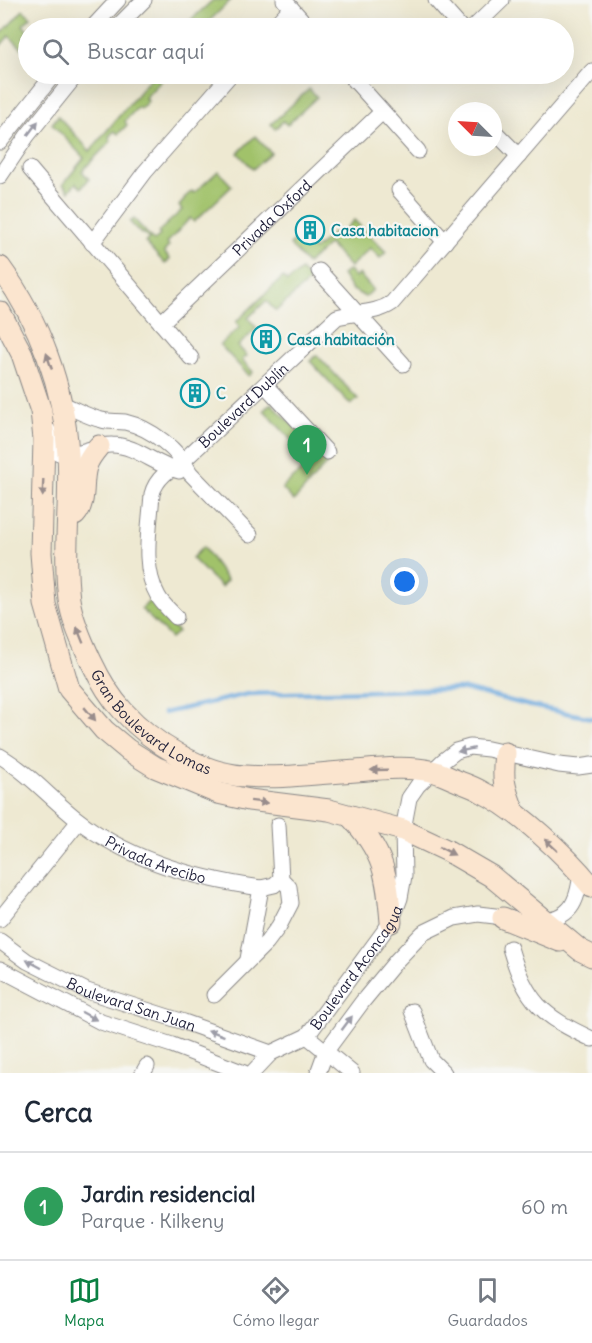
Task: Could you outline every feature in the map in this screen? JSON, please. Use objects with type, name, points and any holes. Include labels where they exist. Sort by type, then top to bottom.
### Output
[{"type":"main road","name":"Gran Boulevard Lomas","points":[[0,267],[21,298],[38,331],[62,404],[68,455],[67,567],[70,602],[76,625],[105,688],[124,712],[149,735],[179,755],[216,770],[243,776],[391,769],[433,771],[482,792],[514,812],[586,880]]},
{"type":"main road","name":"Gran Boulevard Lomas","points":[[0,312],[22,354],[41,411],[44,439],[41,553],[45,604],[69,689],[104,730],[128,750],[155,767],[218,793],[249,800],[329,810],[350,815],[403,831],[448,851],[491,876],[586,953]]},
{"type":"main road","points":[[69,522],[78,512],[82,501],[85,469],[99,446]]},
{"type":"main road","points":[[505,753],[503,785],[514,812]]},
{"type":"main road","points":[[350,815],[368,834],[383,864],[388,885],[391,922]]},
{"type":"main road","points":[[502,918],[586,953]]},
{"type":"street","points":[[103,18],[118,0]]},
{"type":"street","points":[[126,18],[144,0]]},
{"type":"street","points":[[436,0],[451,18]]},
{"type":"street","points":[[483,18],[502,0]]},
{"type":"street","points":[[278,18],[287,4],[300,18]]},
{"type":"street","name":"Boulevard Dublín","points":[[170,469],[187,466],[265,385],[338,317],[356,312],[382,310],[392,303],[592,71]]},
{"type":"street","points":[[0,142],[46,84]]},
{"type":"street","points":[[0,176],[5,156],[68,84]]},
{"type":"street","points":[[92,243],[145,172],[222,84]]},
{"type":"street","points":[[358,84],[418,151]]},
{"type":"street","name":"Privada Oxford","points":[[161,323],[382,112]]},
{"type":"street","points":[[502,139],[519,156]]},
{"type":"street","points":[[30,169],[190,358]]},
{"type":"street","points":[[399,190],[445,242]]},
{"type":"street","points":[[319,271],[403,364]]},
{"type":"street","points":[[265,385],[327,452]]},
{"type":"street","points":[[62,404],[102,420],[124,422],[157,437],[250,534]]},
{"type":"street","points":[[41,411],[53,447],[58,452],[68,455],[99,446],[122,446],[170,469],[154,487],[148,561],[156,594],[176,616]]},
{"type":"street","points":[[99,446],[102,420]]},
{"type":"street","name":"Boulevard Aconcagua","points":[[252,1073],[271,1053],[307,1036],[391,922],[400,898],[404,876],[403,831],[410,798],[418,785],[433,771],[456,751],[470,747],[559,765],[578,767],[592,765]]},
{"type":"street","name":"Privada Arecibo","points":[[0,756],[16,765],[79,821],[114,844],[176,872],[261,888]]},
{"type":"street","points":[[0,919],[79,821]]},
{"type":"street","points":[[214,995],[267,942],[279,926],[291,903],[289,887],[281,879],[278,825]]},
{"type":"street","points":[[248,959],[261,888],[274,885],[281,879]]},
{"type":"street","points":[[544,920],[565,914],[571,908],[586,880]]},
{"type":"street","name":"Boulevard Aconcagua","points":[[318,1073],[326,1051],[383,977],[423,933],[454,918],[478,914],[502,918],[544,920]]},
{"type":"street","name":"Boulevard San Juan","points":[[0,941],[27,961],[87,992],[184,1022],[271,1053]]},
{"type":"street","points":[[510,948],[516,969],[526,990],[543,1011],[561,1025],[592,1039]]},
{"type":"street","name":"Boulevard San Juan","points":[[0,969],[100,1022],[172,1045],[244,1073]]},
{"type":"street","points":[[412,1011],[431,1060],[444,1073]]},
{"type":"street","points":[[172,1045],[184,1022]]},
{"type":"street","points":[[307,1036],[352,1073]]},
{"type":"street","points":[[422,1073],[431,1060]]},
{"type":"green space","points":[[213,0],[231,0],[212,18],[193,18]]},
{"type":"green space","points":[[23,10],[31,17],[18,18],[18,44],[9,36],[0,46],[0,35]]},
{"type":"green space","points":[[146,84],[158,84],[145,98],[148,101],[140,109],[138,107],[125,121],[127,125],[118,134],[114,131],[109,137],[111,141],[82,171],[89,179],[81,188],[76,183],[69,191],[63,184],[84,158],[52,124],[58,116],[90,151]]},
{"type":"green space","points":[[309,89],[317,97],[287,125],[283,121],[275,129],[271,124]]},
{"type":"green space","points":[[255,136],[271,153],[253,169],[238,153]]},
{"type":"green space","points":[[218,171],[232,186],[194,222],[190,218],[167,243],[169,246],[164,252],[170,259],[165,264],[145,242],[149,239],[130,222],[134,219],[154,241],[160,235],[158,232],[182,210],[179,206],[184,198],[192,191],[194,193]]},
{"type":"green space","points":[[354,220],[386,252],[380,258],[370,248],[350,267],[329,244],[307,264],[290,245],[307,230],[314,238],[308,244],[314,250],[337,230],[341,233]]},
{"type":"green space","points":[[301,270],[310,280],[276,311],[266,301],[248,318],[257,328],[238,346],[247,356],[242,360],[253,372],[249,376],[220,345],[240,327],[236,322],[283,277],[287,282]]},
{"type":"green space","points":[[349,270],[355,277],[359,274],[373,290],[365,297],[351,289],[342,275]]},
{"type":"green space","points":[[317,355],[358,399],[351,405],[310,361]]},
{"type":"green space","points":[[271,403],[328,462],[294,501],[282,488],[311,462],[264,410]]},
{"type":"green space","points":[[203,547],[227,580],[221,587],[192,558]]},
{"type":"green space","points":[[152,599],[166,620],[178,632],[171,638],[141,609]]},
{"type":"waterway","points":[[164,713],[248,694],[464,689],[592,718]]},
{"type":"place","name":"Casa habitacion","points":[[310,230]]},
{"type":"place","name":"Casa habitación","points":[[266,339]]},
{"type":"place","name":"C","points":[[195,393]]},
{"type":"place","name":"Jardin residencial","points":[[307,475]]}]
